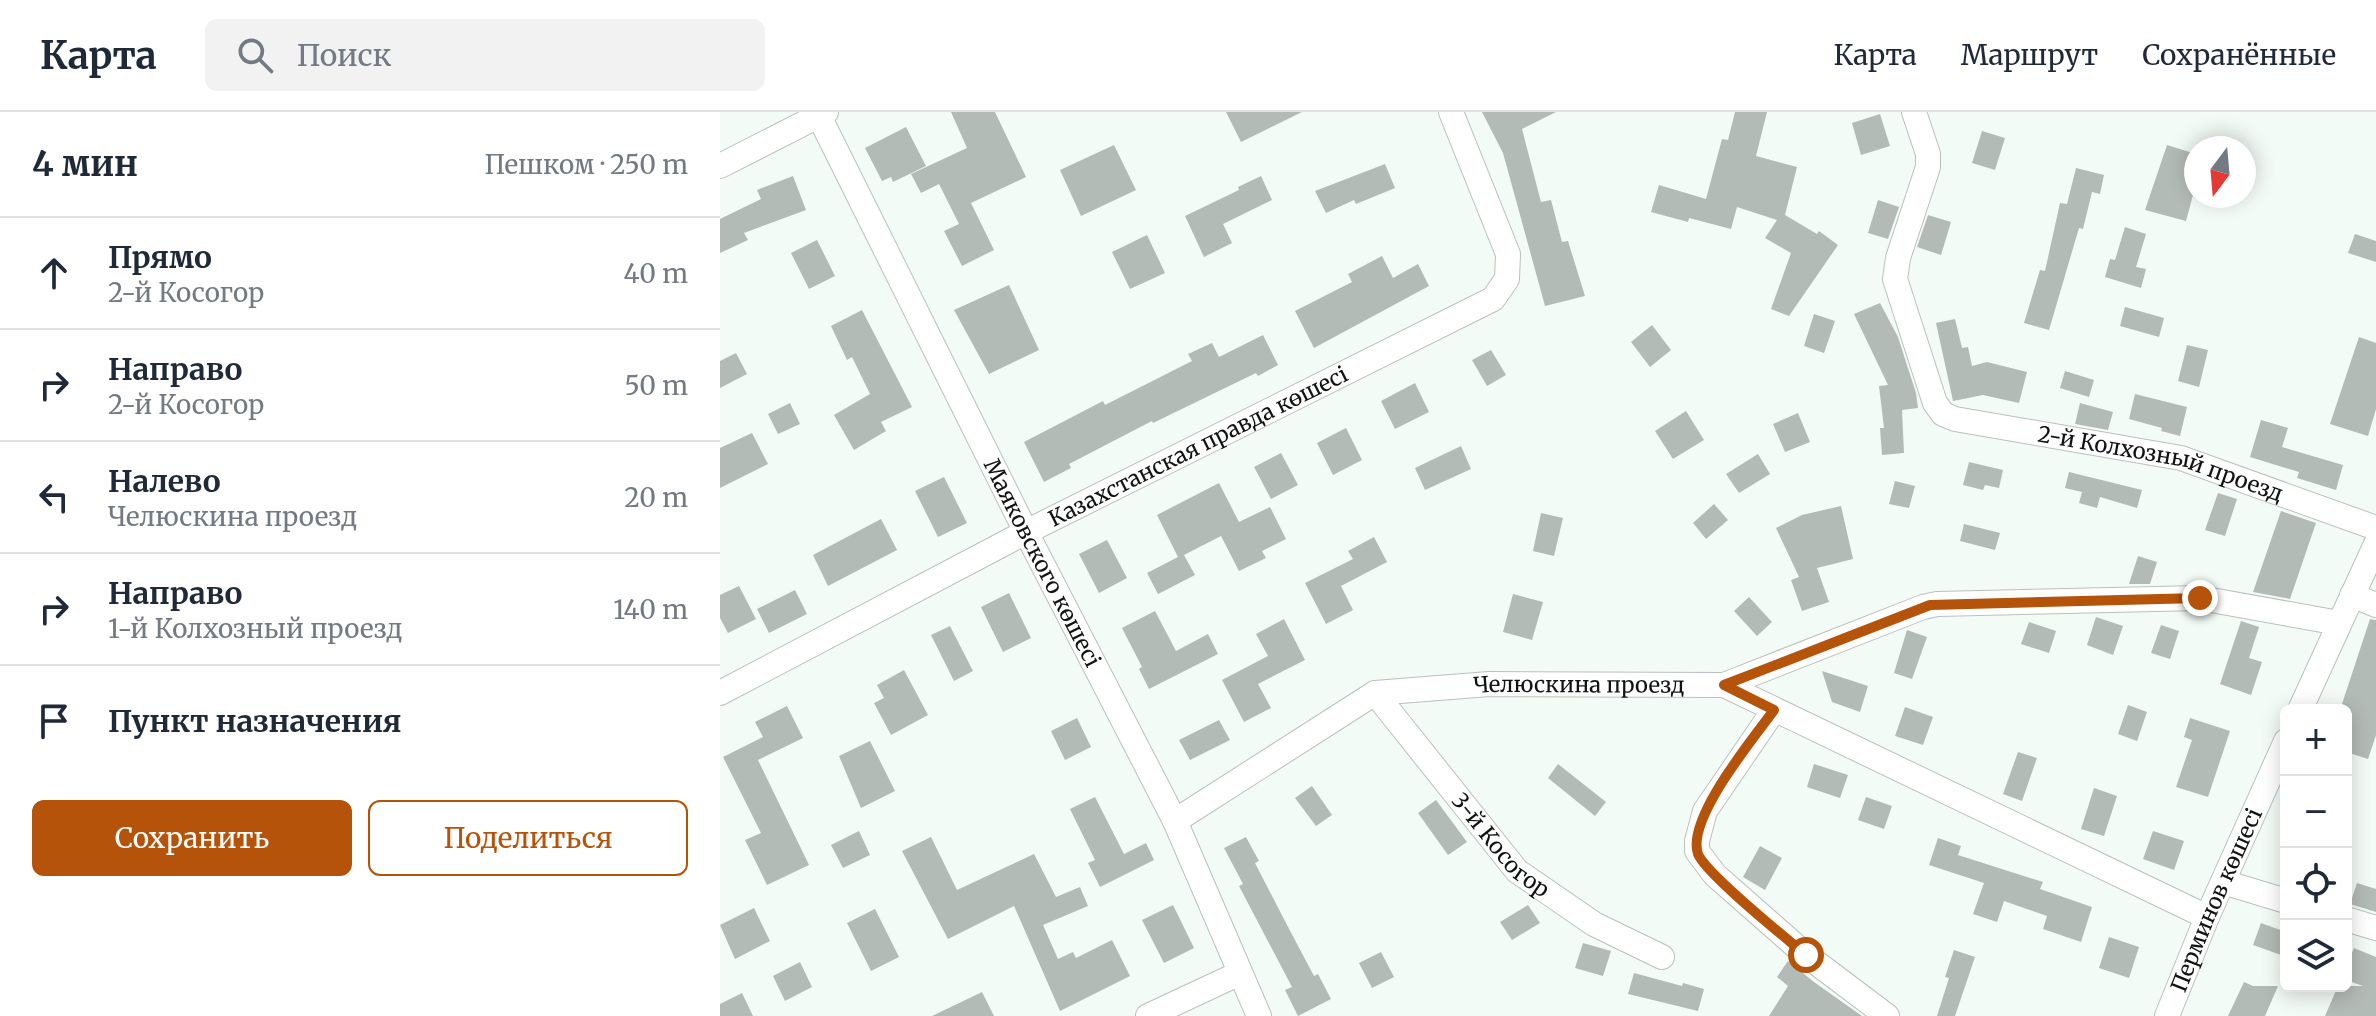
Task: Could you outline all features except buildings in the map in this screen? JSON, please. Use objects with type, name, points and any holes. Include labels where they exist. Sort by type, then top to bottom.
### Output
[{"type":"street","name":"Казахстанская правда көшесі","points":[[720,693],[1026,532],[1493,299],[1509,272],[1508,254],[1451,112]]},
{"type":"street","name":"2-й Колхозный проезд","points":[[1914,112],[1928,154],[1928,167],[1898,258],[1895,279],[1935,403],[1943,414],[2181,458],[2376,528]]},
{"type":"street","points":[[720,166],[821,113]]},
{"type":"street","name":"Маяковского көшесі","points":[[821,113],[1026,532],[1175,821],[1259,1016]]},
{"type":"street","points":[[2303,704],[2376,544]]},
{"type":"street","points":[[2352,595],[2376,605]]},
{"type":"street","points":[[1724,685],[1937,604],[2200,598],[2339,623]]},
{"type":"street","name":"Челюскина проезд","points":[[1175,821],[1375,693],[1489,684],[1724,685],[2207,917]]},
{"type":"street","name":"3-й Косогор","points":[[1375,693],[1517,871],[1594,924],[1662,957]]},
{"type":"street","points":[[1774,710],[1705,811],[1697,851],[1715,875],[1806,955],[1887,1016]]},
{"type":"street","name":"Перминов көшесі","points":[[2167,1016],[2207,917],[2280,754]]},
{"type":"street","points":[[2223,882],[2280,899]]},
{"type":"street","points":[[2349,920],[2376,928]]},
{"type":"street","points":[[1148,1016],[1240,973]]},
{"type":"route","points":[[1806,955],[1715,875],[1697,851],[1705,811],[1774,710],[1724,685],[1930,605],[2200,598]]}]
